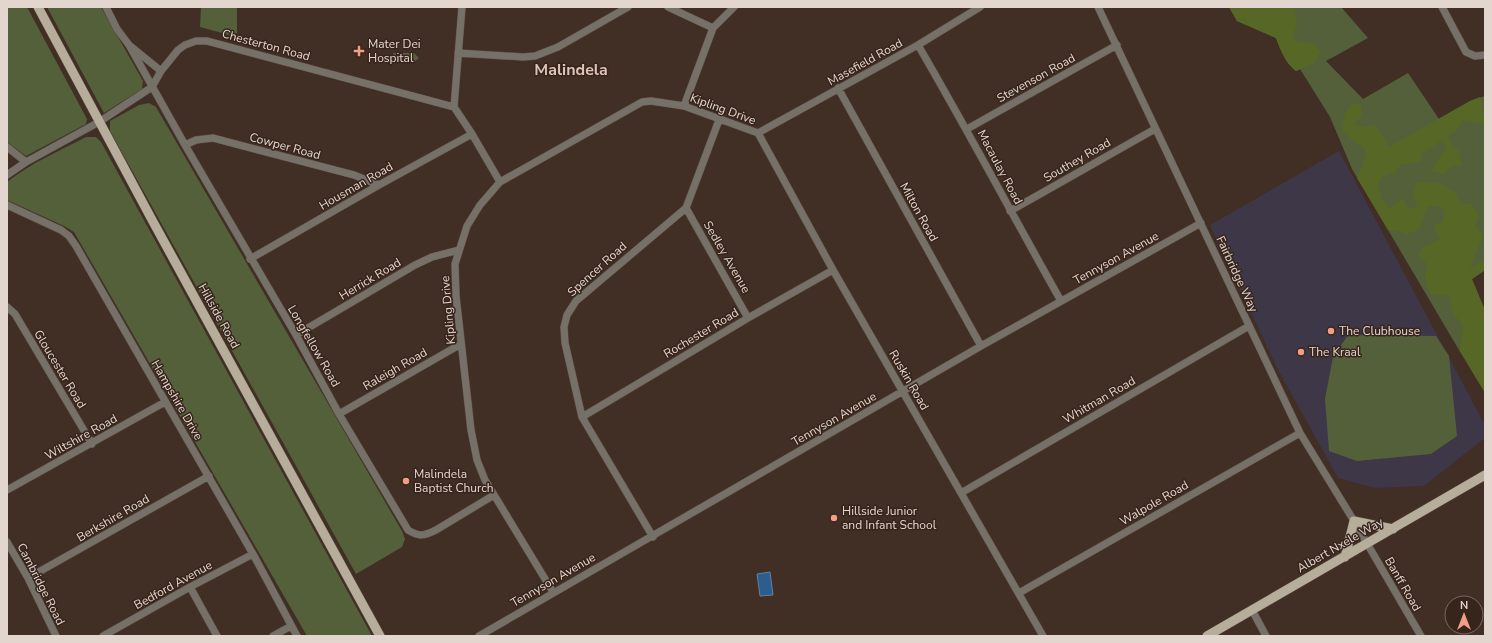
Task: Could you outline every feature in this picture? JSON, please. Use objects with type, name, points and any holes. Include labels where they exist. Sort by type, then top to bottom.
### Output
[{"type":"main road","name":"Hillside Road","points":[[38,7],[99,122],[380,636]]},
{"type":"main road","name":"Albert Nxele Way","points":[[1207,636],[1485,475]]},
{"type":"main road","points":[[1345,557],[1354,521],[1393,529]]},
{"type":"street","points":[[106,7],[117,29],[129,46],[160,71]]},
{"type":"street","points":[[462,7],[454,107],[472,134],[500,182]]},
{"type":"street","points":[[458,53],[523,57],[535,56],[558,47],[628,7]]},
{"type":"street","points":[[668,7],[713,28]]},
{"type":"street","points":[[684,106],[713,28],[734,7]]},
{"type":"street","name":"Masefield Road","points":[[758,133],[918,45],[980,7]]},
{"type":"street","name":"Fairbridge Way","points":[[1098,7],[1155,129],[1202,223],[1300,433],[1367,544]]},
{"type":"street","points":[[1442,7],[1466,52],[1475,56],[1485,55]]},
{"type":"street","name":"Chesterton Road","points":[[7,175],[26,162],[99,122],[152,87],[160,71],[178,50],[186,44],[196,41],[207,41],[454,107]]},
{"type":"street","name":"Macaulay Road","points":[[918,45],[967,129],[1010,211],[1061,301]]},
{"type":"street","name":"Longfellow Road","points":[[129,46],[250,259],[296,335],[339,414],[408,530],[416,535],[426,535],[494,495]]},
{"type":"street","name":"Stevenson Road","points":[[967,129],[1117,46]]},
{"type":"street","name":"Milton Road","points":[[838,88],[981,346]]},
{"type":"street","name":"Kipling Drive","points":[[553,592],[485,480],[477,460],[470,424],[455,276],[455,264],[467,226],[480,205],[500,182],[642,102],[650,101],[684,106],[758,133]]},
{"type":"street","name":"Spencer Road","points":[[653,537],[582,417],[565,343],[564,327],[567,314],[576,301],[686,208],[719,120]]},
{"type":"street","name":"Southey Road","points":[[1010,211],[1155,129]]},
{"type":"street","name":"Ruskin Road","points":[[758,133],[833,270],[1043,636]]},
{"type":"street","name":"Housman Road","points":[[250,259],[472,134]]},
{"type":"street","name":"Cowper Road","points":[[185,145],[196,140],[213,138],[354,175],[380,185]]},
{"type":"street","points":[[7,147],[26,162]]},
{"type":"street","name":"Hampshire Drive","points":[[7,205],[62,230],[69,236],[76,246],[209,476],[291,626],[298,636]]},
{"type":"street","name":"Sedley Avenue","points":[[686,208],[748,318]]},
{"type":"street","name":"Tennyson Avenue","points":[[479,636],[553,592],[653,537],[981,346],[1202,223]]},
{"type":"street","name":"Herrick Road","points":[[296,335],[415,265],[432,257],[459,250]]},
{"type":"street","name":"Rochester Road","points":[[582,417],[748,318],[833,270]]},
{"type":"street","name":"Gloucester Road","points":[[7,307],[16,314],[92,444]]},
{"type":"street","name":"Whitman Road","points":[[961,493],[1249,326]]},
{"type":"street","name":"Raleigh Road","points":[[339,414],[461,344]]},
{"type":"street","name":"Wiltshire Road","points":[[7,490],[165,402]]},
{"type":"street","name":"Walpole Road","points":[[1019,593],[1300,433]]},
{"type":"street","name":"Berkshire Road","points":[[28,578],[209,476]]},
{"type":"street","name":"Cambridge Road","points":[[7,542],[28,578],[56,636]]},
{"type":"street","name":"Banff Road","points":[[1367,544],[1421,636]]},
{"type":"street","name":"Bedford Avenue","points":[[103,636],[190,587],[253,554]]},
{"type":"street","points":[[190,587],[217,636]]},
{"type":"street","points":[[1252,610],[1266,636]]},
{"type":"street","points":[[273,636],[291,626]]},
{"type":"shaded area","points":[[1339,151],[1485,425],[1485,438],[1424,486],[1375,488],[1338,478],[1278,370],[1210,225]]},
{"type":"green space","points":[[7,7],[27,7],[87,119],[86,124],[26,156],[7,142]]},
{"type":"green space","points":[[47,7],[101,7],[143,81],[142,89],[104,113]]},
{"type":"green space","points":[[201,7],[237,7],[237,33],[233,36],[200,27]]},
{"type":"green space","points":[[1229,7],[1341,7],[1368,38],[1326,61],[1363,99],[1408,73],[1439,119],[1470,101],[1485,96],[1485,270],[1472,279],[1459,350],[1352,169],[1330,117],[1300,69],[1296,71],[1292,68],[1281,51],[1276,38],[1237,21]]},
{"type":"green space","points":[[1229,7],[1294,7],[1297,23],[1293,36],[1298,42],[1312,43],[1321,52],[1315,63],[1296,71],[1286,60],[1276,38],[1237,21]]},
{"type":"green space","points":[[393,53],[414,53],[419,58],[414,62],[392,62],[390,61],[394,58]]},
{"type":"green space","points":[[1480,97],[1485,122],[1480,123],[1463,120],[1455,132],[1447,136],[1451,145],[1458,150],[1462,166],[1452,166],[1444,174],[1431,171],[1438,159],[1446,150],[1442,140],[1422,154],[1421,161],[1401,165],[1394,173],[1382,177],[1378,185],[1382,199],[1390,208],[1402,198],[1410,209],[1418,207],[1412,196],[1417,182],[1429,182],[1447,187],[1457,194],[1459,203],[1471,204],[1480,216],[1475,225],[1483,236],[1470,267],[1485,261],[1485,270],[1472,279],[1485,310],[1485,393],[1459,350],[1463,325],[1453,313],[1449,296],[1430,294],[1425,280],[1427,264],[1417,254],[1424,247],[1442,238],[1435,231],[1434,225],[1442,222],[1445,211],[1439,206],[1428,206],[1420,227],[1406,235],[1403,232],[1388,230],[1357,178],[1363,165],[1366,150],[1342,131],[1345,113],[1353,103],[1361,105],[1362,115],[1354,123],[1362,127],[1376,125],[1389,147],[1470,101]]},
{"type":"green space","points":[[149,103],[156,107],[402,531],[405,539],[402,547],[356,574],[110,131],[110,121],[139,105]]},
{"type":"green space","points":[[86,137],[96,137],[101,142],[372,636],[307,636],[74,232],[7,200],[7,182],[35,163]]},
{"type":"green space","points":[[1348,335],[1436,336],[1449,356],[1457,436],[1431,454],[1357,461],[1329,451],[1325,399],[1333,357]]},
{"type":"water","points":[[770,572],[773,595],[760,596],[757,574]]},
{"type":"place","name":"Mater Dei Hospital","points":[[359,51]]},
{"type":"place","name":"The Clubhouse","points":[[1331,331]]},
{"type":"place","name":"The Kraal","points":[[1301,352]]},
{"type":"place","name":"Malindela Baptist Church","points":[[406,481]]},
{"type":"place","name":"Hillside Junior and Infant School","points":[[834,518]]},
{"type":"district","name":"Malindela","points":[[571,70]]}]
